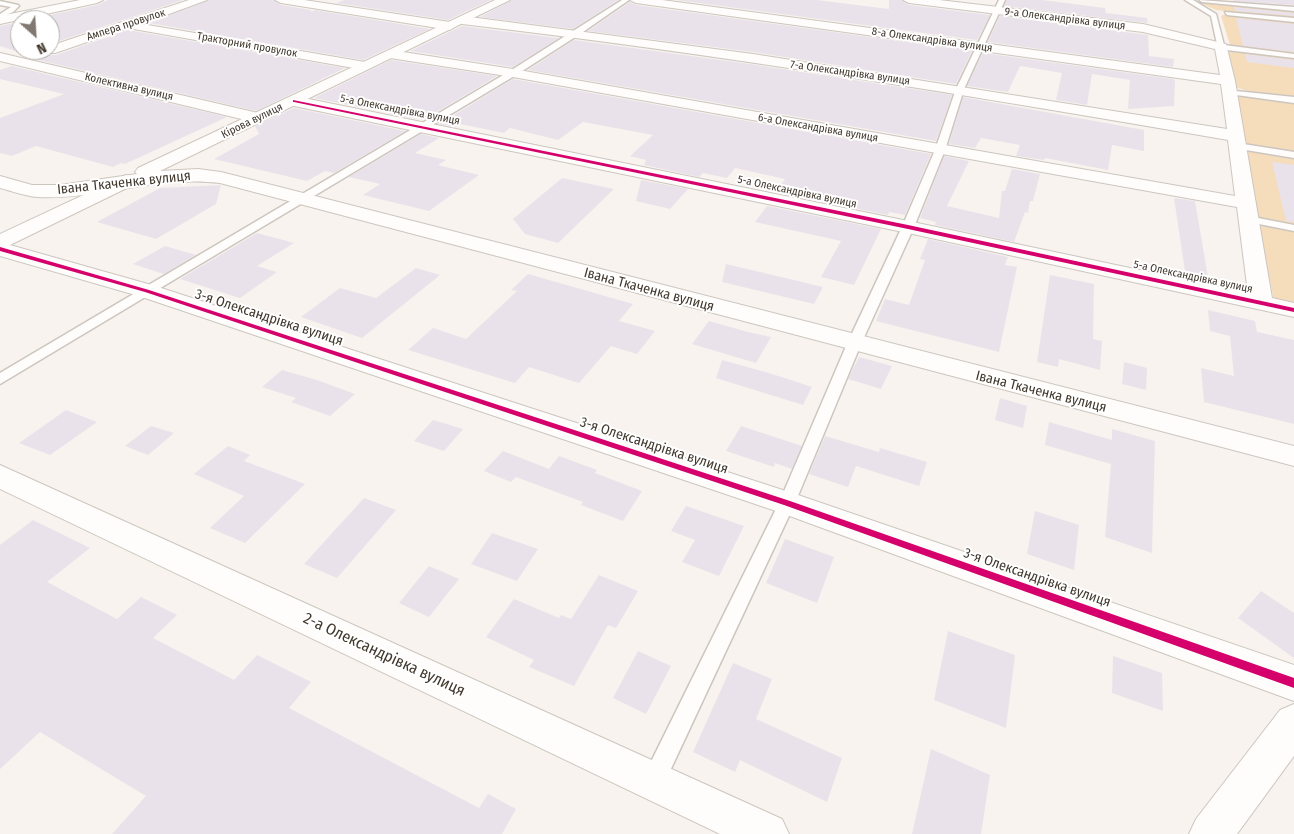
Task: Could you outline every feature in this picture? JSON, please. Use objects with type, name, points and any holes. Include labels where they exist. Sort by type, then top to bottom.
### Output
[{"type":"street","points":[[0,20],[96,0]]},
{"type":"street","name":"Ампера провулок","points":[[60,47],[201,0]]},
{"type":"street","name":"7-а Олександрівка вулиця","points":[[280,0],[456,23],[578,33],[960,89],[1237,141]]},
{"type":"street","name":"Кірова вулиця","points":[[0,242],[504,0]]},
{"type":"street","name":"8-а Олександрівка вулиця","points":[[636,0],[982,46],[1229,86]]},
{"type":"street","name":"9-а Олександрівка вулиця","points":[[909,0],[1000,5],[1162,31],[1220,47]]},
{"type":"street","name":"Тракторний провулок","points":[[129,24],[365,66]]},
{"type":"street","points":[[1220,47],[1229,86],[1261,303]]},
{"type":"street","name":"6-а Олександрівка вулиця","points":[[390,54],[513,73],[940,150],[1246,211]]},
{"type":"street","name":"Колективна вулиця","points":[[0,57],[258,118]]},
{"type":"street","name":"5-а Олександрівка вулиця","points":[[294,101],[908,227],[1294,310]]},
{"type":"street","name":"Івана Ткаченка вулиця","points":[[0,182],[37,191],[72,189],[179,175],[210,176],[854,344],[1294,456]]},
{"type":"street","name":"3-я Олександрівка вулиця","points":[[0,249],[147,291],[787,503],[1294,683]]},
{"type":"street","name":"2-а Олександрівка вулиця","points":[[0,476],[767,834]]},
{"type":"street","points":[[1211,834],[1294,723]]},
{"type":"lane","points":[[0,379],[300,198],[513,73],[578,33],[626,0]]},
{"type":"lane","points":[[1188,0],[1214,15],[1220,47],[1294,56]]},
{"type":"lane","points":[[1202,0],[1294,9]]},
{"type":"lane","points":[[0,3],[16,6],[11,11],[0,16]]},
{"type":"lane","points":[[654,780],[787,503],[854,344],[908,227],[940,150],[960,89],[1000,5]]},
{"type":"lane","points":[[1206,10],[1294,20]]},
{"type":"lane","points":[[1229,86],[1294,100]]},
{"type":"lane","points":[[1237,141],[1294,155]]},
{"type":"lane","points":[[1246,211],[1294,228]]},
{"type":"shaded area","points":[[1196,1],[1294,10],[1294,19],[1216,10]]},
{"type":"shaded area","points":[[1225,14],[1294,21],[1294,54],[1230,45],[1221,16]]},
{"type":"shaded area","points":[[1231,51],[1294,58],[1294,99],[1258,94],[1234,87],[1228,53]]},
{"type":"shaded area","points":[[1246,96],[1294,102],[1294,153],[1245,145],[1237,100],[1239,97]]},
{"type":"shaded area","points":[[1246,150],[1294,158],[1294,225],[1258,219]]},
{"type":"shaded area","points":[[1258,223],[1294,230],[1294,304],[1274,300]]},
{"type":"building","points":[[108,0],[183,0],[60,41],[60,13],[97,5]]},
{"type":"building","points":[[209,0],[273,0],[281,5],[311,10],[311,12],[315,10],[430,29],[363,60],[149,23]]},
{"type":"building","points":[[344,0],[491,0],[448,20],[336,3]]},
{"type":"building","points":[[512,0],[618,0],[573,29],[480,17]]},
{"type":"building","points":[[676,0],[817,0],[889,9],[889,0],[901,0],[909,5],[990,15],[977,40]]},
{"type":"building","points":[[1007,0],[1042,0],[1105,8],[1106,13],[1147,18],[1148,23],[1004,6]]},
{"type":"building","points":[[1294,0],[1294,5],[1233,1]]},
{"type":"building","points":[[630,2],[636,5],[972,51],[956,84],[753,52],[588,31]]},
{"type":"building","points":[[1234,7],[1294,13],[1294,16],[1235,11]]},
{"type":"building","points":[[1000,16],[1148,35],[1149,56],[1174,59],[1173,67],[988,42]]},
{"type":"building","points":[[1236,18],[1294,24],[1294,52],[1243,46]]},
{"type":"building","points":[[10,24],[10,49],[0,46],[0,26]]},
{"type":"building","points":[[462,26],[559,38],[513,67],[410,51]]},
{"type":"building","points":[[128,30],[345,68],[256,111],[38,60],[60,60],[60,54]]},
{"type":"building","points":[[574,40],[750,64],[952,95],[936,141],[528,70]]},
{"type":"building","points":[[983,53],[1173,79],[1175,81],[1174,106],[1128,109],[1130,80],[1092,74],[1087,105],[1056,100],[1062,73],[1020,66],[1008,92],[967,86]]},
{"type":"building","points":[[1245,54],[1294,60],[1294,68],[1247,62]]},
{"type":"building","points":[[391,60],[497,76],[423,120],[314,98]]},
{"type":"building","points":[[12,66],[227,117],[125,164],[121,163],[113,167],[36,146],[12,156],[0,153],[0,118],[64,94],[0,79],[0,70]]},
{"type":"building","points":[[513,79],[931,154],[905,215],[889,212],[888,215],[776,192],[785,179],[735,168],[727,178],[703,173],[699,177],[644,165],[646,160],[630,156],[653,135],[583,122],[558,140],[510,128],[504,133],[460,124],[456,127],[439,124]]},
{"type":"building","points":[[963,97],[1144,130],[1144,151],[1112,145],[1108,170],[1045,158],[1044,160],[1016,156],[1020,145],[981,138],[975,148],[949,144]]},
{"type":"building","points":[[294,108],[405,131],[334,173],[325,171],[307,181],[214,159],[259,134],[255,126]]},
{"type":"building","points":[[421,134],[439,138],[415,153],[446,160],[438,165],[479,175],[429,211],[363,195],[380,184],[349,177]]},
{"type":"building","points":[[944,156],[969,161],[947,206],[999,218],[1002,191],[1005,191],[1012,169],[1040,174],[1033,201],[1030,201],[1028,213],[1025,212],[1014,242],[935,225],[936,222],[920,218]]},
{"type":"building","points":[[1272,162],[1294,165],[1294,222],[1286,221]]},
{"type":"building","points":[[562,178],[614,189],[558,243],[525,234],[513,219]]},
{"type":"building","points":[[641,180],[688,189],[670,209],[636,201]]},
{"type":"building","points":[[221,185],[216,204],[156,239],[97,222],[160,188]]},
{"type":"building","points":[[1174,198],[1195,201],[1209,283],[1186,278]]},
{"type":"building","points":[[767,206],[881,229],[854,285],[821,277],[841,241],[755,222]]},
{"type":"building","points":[[257,233],[294,243],[257,266],[277,272],[240,298],[180,279]]},
{"type":"building","points":[[928,239],[1008,257],[1005,265],[1017,267],[999,352],[876,321],[885,299],[909,305],[925,260],[920,259]]},
{"type":"building","points":[[165,246],[196,255],[164,274],[133,264]]},
{"type":"building","points":[[726,264],[823,287],[814,304],[722,282]]},
{"type":"building","points":[[416,268],[440,275],[362,338],[301,317],[340,288],[376,298]]},
{"type":"building","points":[[528,274],[633,304],[619,321],[655,331],[637,354],[611,346],[579,383],[529,367],[515,383],[408,350],[433,328],[466,339],[517,291],[511,290]]},
{"type":"building","points":[[1050,275],[1094,284],[1093,339],[1102,341],[1100,370],[1059,359],[1058,367],[1037,362]]},
{"type":"building","points":[[1208,310],[1255,321],[1257,332],[1294,340],[1294,424],[1204,402],[1201,368],[1234,376],[1230,336],[1210,331]]},
{"type":"building","points":[[709,321],[771,337],[756,363],[692,344]]},
{"type":"building","points":[[859,357],[892,366],[881,389],[848,379]]},
{"type":"building","points":[[722,360],[812,387],[803,405],[716,378]]},
{"type":"building","points":[[1124,362],[1147,368],[1146,390],[1122,384]]},
{"type":"building","points":[[282,370],[355,394],[330,416],[291,402],[296,398],[262,387]]},
{"type":"building","points":[[1000,398],[1027,406],[1023,428],[995,420]]},
{"type":"building","points":[[66,410],[97,422],[50,455],[19,443]]},
{"type":"building","points":[[433,420],[463,429],[444,451],[414,441]]},
{"type":"building","points":[[1049,422],[1112,440],[1112,429],[1155,441],[1152,553],[1105,537],[1111,464],[1045,445]]},
{"type":"building","points":[[151,426],[174,433],[148,455],[125,446]]},
{"type":"building","points":[[741,426],[802,446],[792,469],[775,463],[774,467],[726,451]]},
{"type":"building","points":[[825,436],[879,452],[880,448],[927,462],[919,486],[856,466],[848,487],[809,474]]},
{"type":"building","points":[[228,446],[250,455],[244,461],[305,484],[245,543],[210,528],[244,496],[194,474]]},
{"type":"building","points":[[503,451],[549,469],[559,456],[597,470],[595,473],[642,491],[623,521],[581,505],[583,502],[516,477],[511,482],[484,471]]},
{"type":"building","points":[[364,498],[396,510],[337,578],[304,564]]},
{"type":"building","points":[[686,506],[744,526],[719,576],[682,562],[695,540],[671,531]]},
{"type":"building","points":[[1035,511],[1079,525],[1074,570],[1027,554]]},
{"type":"building","points":[[33,520],[90,548],[47,582],[117,619],[141,597],[177,615],[153,638],[234,680],[257,655],[311,682],[289,708],[479,808],[488,794],[516,809],[502,834],[112,834],[146,796],[40,732],[0,769],[0,545]]},
{"type":"building","points":[[492,533],[538,549],[517,581],[471,564]]},
{"type":"building","points":[[785,539],[834,557],[817,603],[766,583]]},
{"type":"building","points":[[429,566],[459,579],[429,617],[399,603]]},
{"type":"building","points":[[599,575],[638,591],[616,628],[608,625],[574,686],[529,667],[534,660],[486,637],[514,599],[559,618],[561,615],[571,619]]},
{"type":"building","points":[[1261,591],[1294,613],[1294,658],[1238,618]]},
{"type":"building","points":[[948,631],[1015,655],[1006,728],[934,700]]},
{"type":"building","points":[[638,651],[671,666],[646,714],[613,698]]},
{"type":"building","points":[[1113,656],[1162,673],[1163,711],[1112,693]]},
{"type":"building","points":[[733,663],[772,679],[756,719],[842,758],[827,802],[740,760],[735,772],[693,752]]},
{"type":"building","points":[[931,749],[990,775],[981,834],[912,834]]},
{"type":"cycle path","points":[[294,101],[908,227],[1294,310]]},
{"type":"cycle path","points":[[0,249],[147,291],[787,503],[1294,683]]}]
